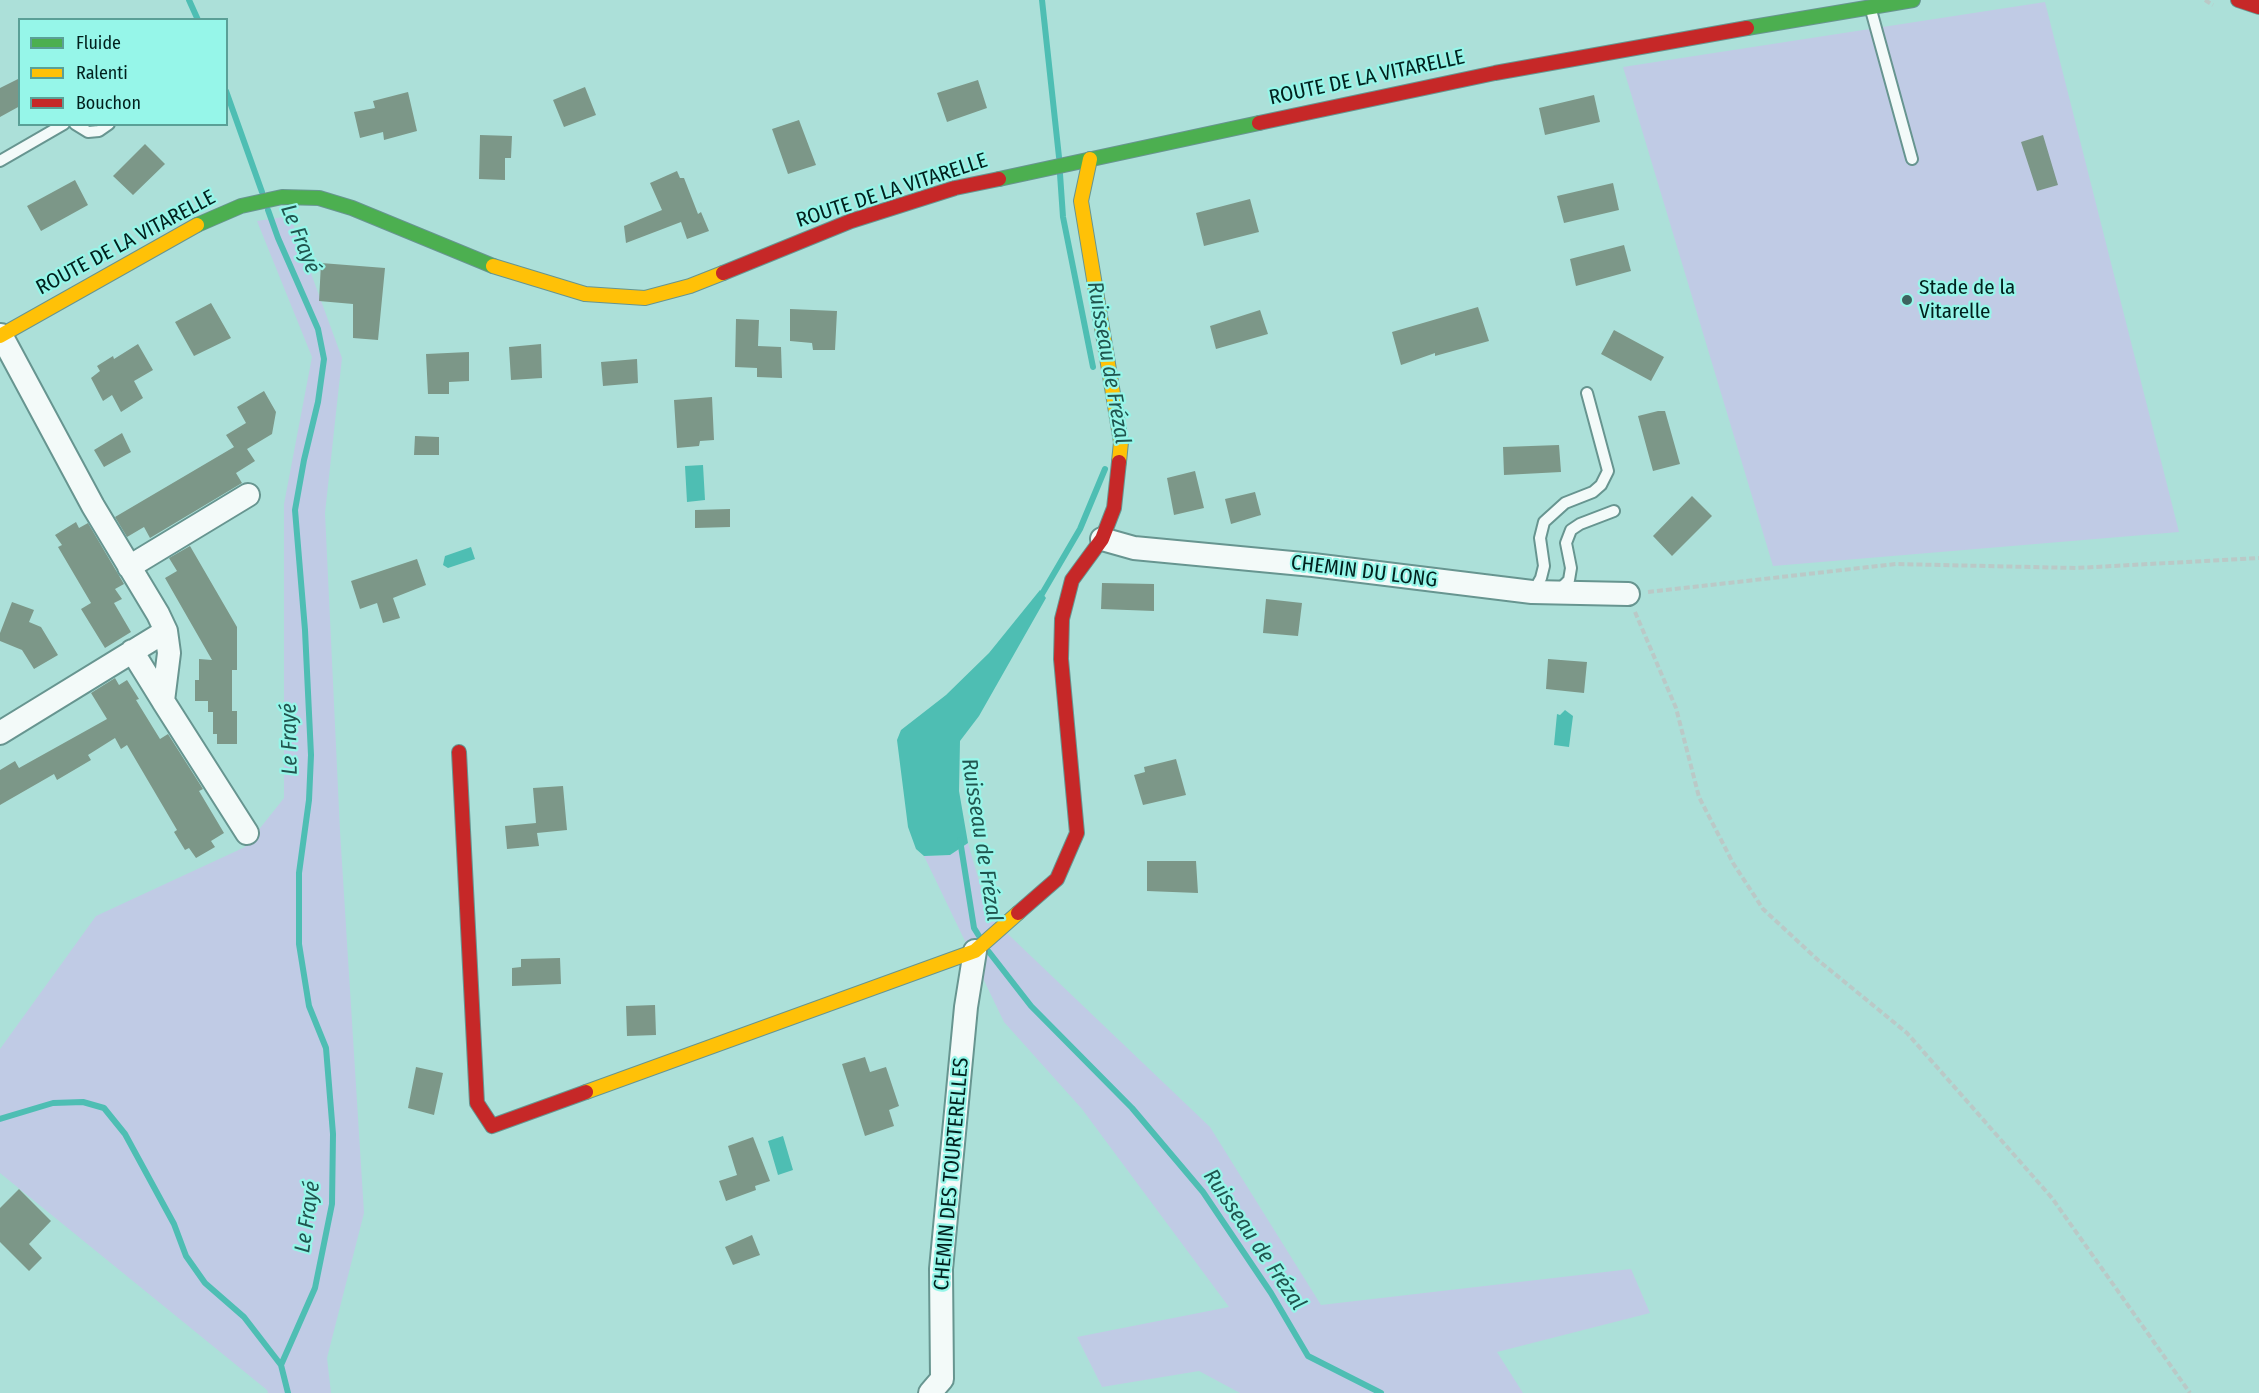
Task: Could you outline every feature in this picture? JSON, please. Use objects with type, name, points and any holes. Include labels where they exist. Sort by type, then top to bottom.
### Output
[{"type":"street","name":"ROUTE DE LA VITARELLE","points":[[1,335],[201,223],[241,206],[279,198],[318,198],[352,208],[505,271],[585,294],[645,298],[690,286],[851,221],[956,189],[1495,73],[1661,42],[1913,0]]},
{"type":"street","points":[[2238,0],[2259,7]]},
{"type":"street","points":[[459,752],[477,1103],[492,1126],[975,951],[1057,879],[1077,833],[1061,659],[1062,619],[1072,580],[1102,539],[1114,508],[1121,442],[1081,201],[1083,160]]},
{"type":"street","points":[[1,335],[93,506],[166,631],[169,653],[163,701]]},
{"type":"street","points":[[129,567],[248,495]]},
{"type":"street","name":"CHEMIN DU LONG","points":[[1102,539],[1134,548],[1313,565],[1532,592],[1628,594]]},
{"type":"street","points":[[0,733],[166,631]]},
{"type":"street","points":[[132,651],[248,833]]},
{"type":"street","name":"CHEMIN DES TOURTERELLES","points":[[930,1393],[942,1379],[941,1269],[966,1007],[975,951]]},
{"type":"lane","points":[[1870,7],[1912,159]]},
{"type":"lane","points":[[0,161],[61,126]]},
{"type":"lane","points":[[78,126],[88,132],[99,131],[106,126]]},
{"type":"lane","points":[[1532,592],[1541,578],[1544,566],[1540,538],[1544,522],[1565,503],[1593,492],[1601,485],[1608,471],[1587,393]]},
{"type":"lane","points":[[1556,593],[1569,580],[1571,568],[1566,543],[1570,530],[1614,511]]},
{"type":"path","points":[[2190,1393],[2052,1198],[1907,1033],[1819,961],[1763,909],[1733,863],[1699,797],[1676,708],[1628,594],[1727,585],[1896,564],[2076,568],[2259,558]]},
{"type":"shaded area","name":"Stade de la Vitarelle","points":[[2045,2],[2179,532],[1773,566],[1623,67]]},
{"type":"shaded area","points":[[290,216],[342,358],[325,513],[340,831],[364,1213],[327,1358],[331,1393],[268,1393],[0,1173],[0,1049],[96,916],[245,847],[284,798],[284,504],[312,357],[257,221]]},
{"type":"shaded area","points":[[968,843],[989,916],[1210,1127],[1321,1305],[1631,1269],[1650,1313],[1497,1352],[1523,1393],[1240,1393],[1199,1371],[1102,1387],[1077,1337],[1229,1307],[1082,1109],[1004,1022],[924,856],[950,855]]},
{"type":"water","points":[[703,465],[705,500],[687,502],[685,466]]},
{"type":"water","points":[[471,547],[475,559],[448,568],[443,565],[445,556]]},
{"type":"water","points":[[1040,590],[1046,598],[979,716],[960,741],[959,791],[968,843],[950,855],[924,856],[916,849],[908,827],[897,740],[901,730],[946,695],[989,653]]},
{"type":"water","points":[[1565,710],[1573,716],[1569,747],[1554,745],[1557,714],[1560,715]]},
{"type":"water","points":[[783,1136],[793,1170],[778,1175],[768,1141]]},
{"type":"building","points":[[18,79],[18,107],[0,117],[0,88]]},
{"type":"building","points":[[978,80],[987,108],[947,122],[937,93]]},
{"type":"building","points":[[585,87],[596,115],[564,127],[553,100]]},
{"type":"building","points":[[408,92],[417,131],[384,140],[383,132],[360,138],[354,112],[375,108],[373,101]]},
{"type":"building","points":[[1594,95],[1600,122],[1545,135],[1539,108]]},
{"type":"building","points":[[799,120],[816,165],[788,174],[772,129]]},
{"type":"building","points":[[480,135],[512,136],[511,158],[505,158],[505,180],[479,179]]},
{"type":"building","points":[[2043,135],[2058,185],[2037,191],[2021,142]]},
{"type":"building","points":[[145,144],[165,164],[133,195],[113,176]]},
{"type":"building","points":[[677,171],[680,178],[684,178],[698,214],[701,212],[709,231],[687,239],[681,222],[626,243],[624,226],[662,210],[650,183]]},
{"type":"building","points":[[75,180],[88,205],[41,231],[27,206]]},
{"type":"building","points":[[1613,183],[1619,210],[1564,223],[1557,196]]},
{"type":"building","points":[[1250,199],[1259,232],[1204,246],[1196,213]]},
{"type":"building","points":[[1624,245],[1631,271],[1576,286],[1570,259]]},
{"type":"building","points":[[321,263],[385,268],[378,340],[353,338],[353,304],[319,301]]},
{"type":"building","points":[[211,303],[231,338],[194,356],[175,322]]},
{"type":"building","points":[[1478,307],[1489,341],[1435,356],[1435,353],[1401,365],[1392,332]]},
{"type":"building","points":[[790,309],[837,311],[835,350],[813,350],[812,343],[790,341]]},
{"type":"building","points":[[1260,310],[1268,334],[1216,349],[1210,326]]},
{"type":"building","points":[[736,319],[759,320],[758,346],[781,347],[782,378],[757,377],[757,368],[735,367]]},
{"type":"building","points":[[1614,330],[1664,357],[1651,381],[1601,354]]},
{"type":"building","points":[[138,344],[153,370],[134,381],[143,398],[121,412],[112,395],[103,401],[91,378],[100,371],[97,366],[113,356],[114,359]]},
{"type":"building","points":[[541,344],[542,378],[511,380],[509,347]]},
{"type":"building","points":[[469,352],[469,381],[449,382],[449,394],[428,394],[426,354]]},
{"type":"building","points":[[637,359],[638,383],[603,386],[601,362]]},
{"type":"building","points":[[264,391],[276,412],[272,434],[247,449],[255,461],[236,473],[242,483],[150,538],[144,527],[127,537],[115,517],[234,447],[226,435],[246,423],[237,407]]},
{"type":"building","points":[[712,397],[714,440],[700,441],[699,446],[677,448],[674,400]]},
{"type":"building","points":[[1665,411],[1680,464],[1653,471],[1638,416]]},
{"type":"building","points":[[122,433],[131,452],[104,467],[94,450]]},
{"type":"building","points":[[415,436],[439,437],[439,455],[414,455]]},
{"type":"building","points":[[1559,445],[1561,472],[1504,475],[1503,447]]},
{"type":"building","points":[[1195,471],[1204,508],[1174,515],[1167,478]]},
{"type":"building","points":[[1255,492],[1261,515],[1231,524],[1225,499]]},
{"type":"building","points":[[1692,496],[1712,516],[1672,556],[1653,536]]},
{"type":"building","points":[[730,509],[730,527],[695,528],[695,510]]},
{"type":"building","points":[[76,522],[79,528],[88,523],[124,584],[115,589],[122,599],[114,603],[131,632],[105,648],[81,609],[91,603],[58,547],[62,545],[55,535]]},
{"type":"building","points":[[190,546],[237,627],[237,670],[232,670],[232,711],[237,711],[237,744],[217,744],[217,734],[213,734],[213,712],[208,712],[208,701],[195,701],[195,680],[199,680],[199,659],[212,660],[165,578],[177,571],[169,558]]},
{"type":"building","points":[[417,559],[426,585],[393,598],[400,618],[383,623],[377,603],[360,609],[351,581]]},
{"type":"building","points":[[1102,583],[1154,584],[1154,611],[1101,609]]},
{"type":"building","points":[[1266,599],[1302,603],[1298,636],[1263,633]]},
{"type":"building","points":[[12,602],[34,610],[29,622],[41,627],[58,655],[34,669],[22,650],[0,641],[0,633]]},
{"type":"building","points":[[1548,659],[1587,662],[1584,693],[1546,689]]},
{"type":"building","points":[[115,678],[119,685],[127,680],[139,699],[136,700],[160,739],[168,734],[203,789],[199,791],[224,833],[211,841],[215,847],[196,858],[189,848],[185,850],[174,832],[177,830],[127,745],[121,749],[115,738],[88,755],[91,760],[57,780],[54,774],[0,805],[0,770],[15,761],[19,768],[107,719],[91,693]]},
{"type":"building","points":[[1176,759],[1186,795],[1143,805],[1134,775],[1145,772],[1144,767]]},
{"type":"building","points":[[563,786],[567,830],[537,833],[539,846],[507,849],[505,826],[536,823],[533,788]]},
{"type":"building","points":[[1147,861],[1196,861],[1198,893],[1147,891]]},
{"type":"building","points":[[560,958],[561,984],[512,986],[512,968],[521,967],[521,959]]},
{"type":"building","points":[[655,1005],[656,1035],[627,1036],[626,1006]]},
{"type":"building","points":[[865,1057],[870,1072],[886,1067],[899,1106],[889,1110],[894,1126],[865,1136],[842,1064]]},
{"type":"building","points":[[416,1067],[443,1073],[434,1115],[408,1108]]},
{"type":"building","points":[[753,1137],[770,1181],[755,1186],[756,1190],[726,1201],[719,1181],[737,1175],[728,1146]]},
{"type":"building","points":[[19,1189],[51,1221],[29,1244],[42,1258],[29,1271],[0,1242],[0,1208]]},
{"type":"building","points":[[752,1235],[760,1255],[733,1265],[725,1247]]},
{"type":"waterway","name":"Le Frayé","points":[[189,0],[197,18]]},
{"type":"waterway","name":"Ruisseau de Frézal","points":[[1042,0],[1059,157]]},
{"type":"waterway","name":"Le Frayé","points":[[228,97],[262,192]]},
{"type":"waterway","name":"Ruisseau de Frézal","points":[[1060,174],[1063,217],[1093,367]]},
{"type":"waterway","name":"Le Frayé","points":[[268,210],[318,329],[324,359],[318,402],[295,510],[305,630],[311,755],[309,800],[299,873],[299,944],[309,1006],[326,1048],[333,1134],[332,1204],[315,1288],[281,1365],[288,1393]]},
{"type":"waterway","name":"Ruisseau de Frézal","points":[[1039,599],[1080,529],[1105,469]]},
{"type":"waterway","name":"Ruisseau de Frézal","points":[[960,840],[974,928],[979,936]]},
{"type":"waterway","name":"Ruisseau de Frézal","points":[[989,952],[1031,1006],[1132,1108],[1203,1192],[1271,1293],[1308,1356],[1381,1393]]},
{"type":"waterway","points":[[0,1119],[53,1103],[83,1102],[104,1108],[125,1134],[174,1224],[186,1256],[205,1283],[244,1317],[281,1365]]},
{"type":"traffic: fast","points":[[1747,28],[1913,0]]},
{"type":"traffic: fast","points":[[999,179],[1259,123]]},
{"type":"traffic: fast","points":[[197,225],[241,206],[282,197],[319,198],[352,208],[493,266]]},
{"type":"traffic: slow","points":[[1090,159],[1081,201],[1121,442],[1119,462]]},
{"type":"traffic: slow","points":[[0,336],[197,225]]},
{"type":"traffic: slow","points":[[493,266],[585,294],[645,298],[690,286],[723,273]]},
{"type":"traffic: slow","points":[[586,1092],[975,951],[1018,913]]},
{"type":"traffic: jam","points":[[2238,0],[2259,7]]},
{"type":"traffic: jam","points":[[1259,123],[1495,73],[1747,28]]},
{"type":"traffic: jam","points":[[723,273],[851,221],[955,188],[999,179]]},
{"type":"traffic: jam","points":[[1018,913],[1057,879],[1077,833],[1061,659],[1062,619],[1072,580],[1102,539],[1114,508],[1119,462]]},
{"type":"traffic: jam","points":[[459,752],[477,1103],[492,1126],[586,1092]]},
{"type":"place","name":"Stade de la Vitarelle","points":[[1907,300]]}]
